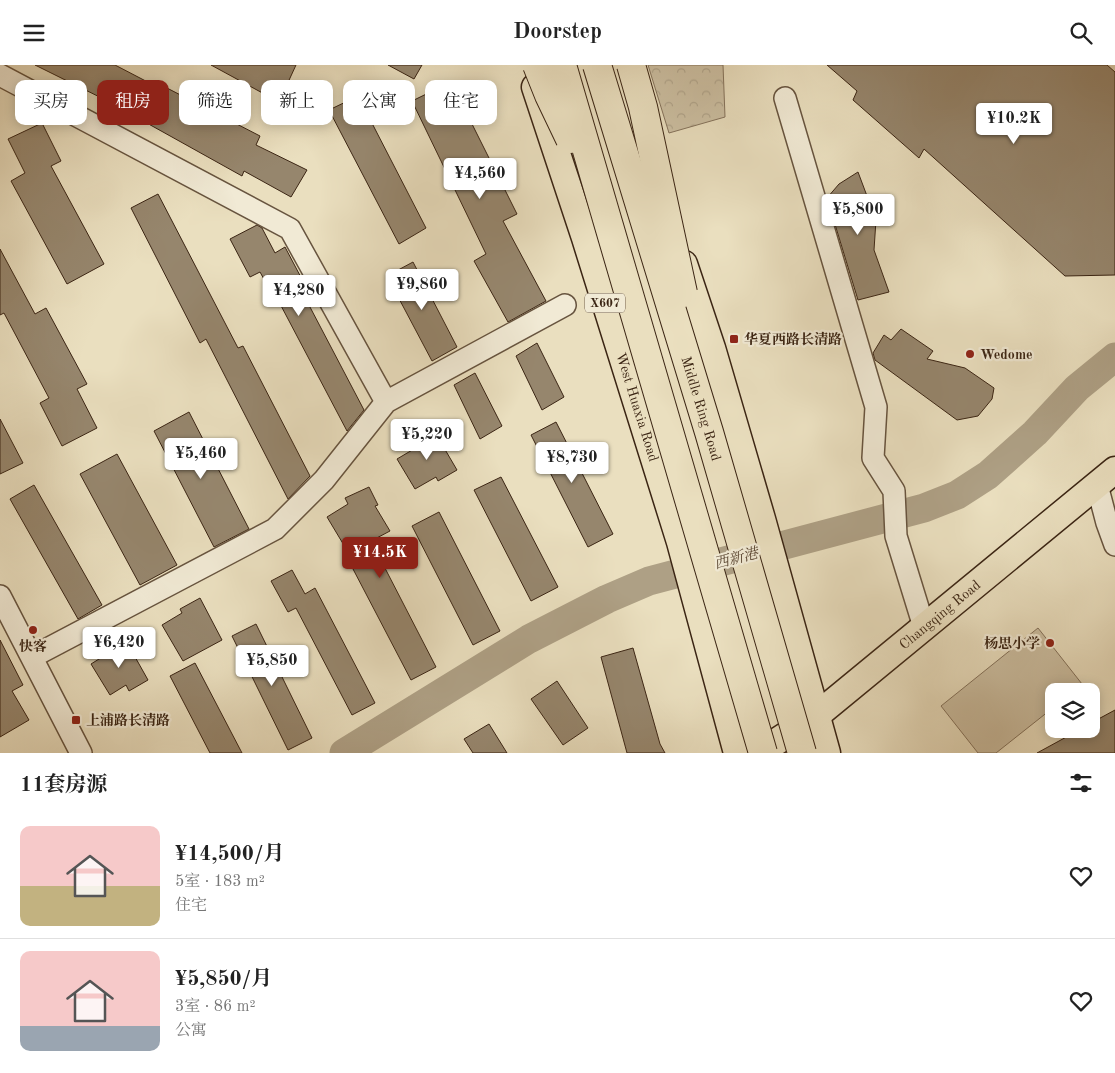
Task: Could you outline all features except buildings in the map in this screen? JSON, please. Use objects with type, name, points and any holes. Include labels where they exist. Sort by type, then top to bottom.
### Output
[{"type":"highway","points":[[537,65],[549,95],[604,210]]},
{"type":"highway","points":[[562,65],[763,753]]},
{"type":"highway","name":"Middle Ring Road","points":[[597,65],[709,432],[802,753]]},
{"type":"highway","points":[[631,65],[643,107],[680,275],[709,432]]},
{"type":"main road","name":"West Huaxia Road","points":[[527,65],[585,239],[680,542],[737,753]]},
{"type":"main road","points":[[620,65],[712,348],[781,585],[827,753]]},
{"type":"main road","name":"Changqing Road","points":[[759,753],[816,716],[1106,477]]},
{"type":"street","points":[[0,75],[290,229],[386,402]]},
{"type":"street","points":[[785,98],[876,407],[873,458],[894,491],[896,536],[924,627]]},
{"type":"street","points":[[32,657],[275,529],[324,480],[386,402],[565,305]]},
{"type":"street","points":[[1106,477],[1107,523],[1115,545]]},
{"type":"street","points":[[0,596],[82,753]]},
{"type":"green space","points":[[648,65],[723,65],[725,117],[669,133]]},
{"type":"green space","points":[[1038,628],[1081,683],[1045,683],[1045,714],[996,753],[978,753],[941,706]]},
{"type":"waterway","name":"西新港","points":[[344,753],[529,639],[607,599],[649,581],[924,508],[957,495],[988,475],[1035,433],[1077,388],[1115,357]]},
{"type":"place","name":"华夏西路长清路","points":[[734,339]]},
{"type":"place","name":"Wedome","points":[[970,354]]},
{"type":"place","name":"快客","points":[[33,630]]},
{"type":"place","name":"杨思小学","points":[[1050,643]]},
{"type":"place","name":"上浦路长清路","points":[[76,720]]}]
